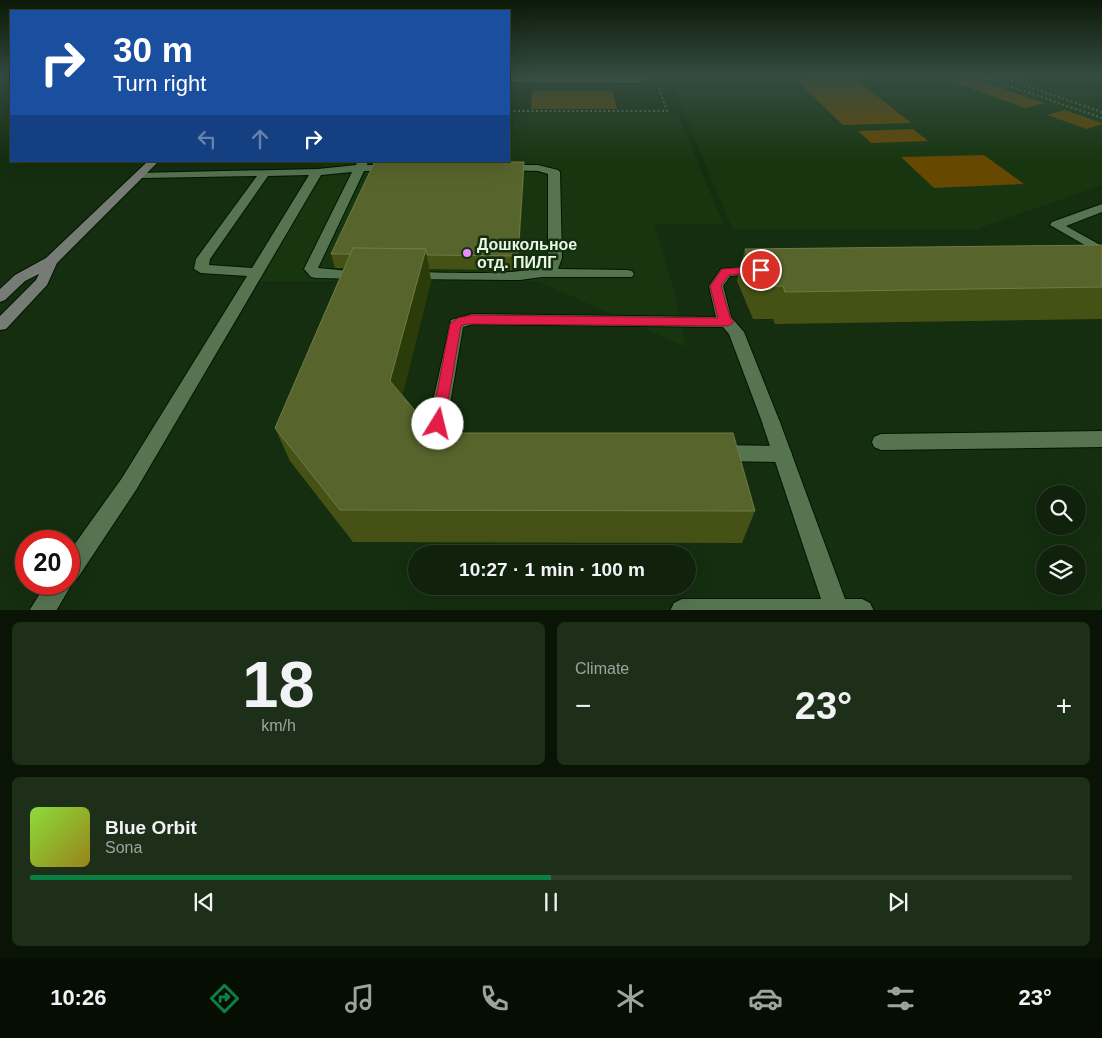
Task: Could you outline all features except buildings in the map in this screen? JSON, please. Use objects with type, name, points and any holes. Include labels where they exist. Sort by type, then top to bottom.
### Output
[{"type":"street","points":[[0,296],[20,278],[51,261],[153,162]]},
{"type":"street","points":[[141,175],[317,172],[362,165],[410,168]]},
{"type":"street","points":[[362,165],[311,269],[316,274],[326,276],[374,276]]},
{"type":"street","points":[[489,168],[538,168],[554,172],[555,258],[552,266],[542,273]]},
{"type":"street","points":[[80,555],[129,484],[317,172]]},
{"type":"street","points":[[256,272],[201,270],[203,259],[265,173]]},
{"type":"street","points":[[1102,208],[1056,225],[1102,251]]},
{"type":"street","points":[[0,325],[42,282],[51,261]]},
{"type":"street","points":[[772,270],[726,272],[716,286],[724,318],[736,332],[772,425],[837,610]]},
{"type":"street","points":[[394,276],[520,276],[542,273],[627,274]]},
{"type":"street","points":[[483,452],[470,449],[438,424],[456,324],[462,320],[728,322]]},
{"type":"street","points":[[881,442],[1102,439]]},
{"type":"street","points":[[704,453],[782,454]]},
{"type":"street","points":[[41,610],[52,595]]},
{"type":"street","points":[[682,610],[862,610]]},
{"type":"path","points":[[510,110],[667,111],[664,103]]},
{"type":"path","points":[[1059,103],[1102,118]]},
{"type":"path","points":[[1077,103],[1102,112]]},
{"type":"shaded area","points":[[531,103],[616,103],[617,109],[531,109]]},
{"type":"shaded area","points":[[680,103],[1102,103],[1102,185],[977,229],[733,230]]},
{"type":"shaded area","points":[[821,103],[887,103],[911,123],[843,125]]},
{"type":"shaded area","points":[[1012,103],[1043,103],[1025,108]]},
{"type":"shaded area","points":[[1065,110],[1102,124],[1087,129],[1047,115]]},
{"type":"shaded area","name":"Дошкольное отд. ПИЛГ","points":[[515,113],[678,114],[723,224],[654,224],[675,294],[686,347],[537,281],[254,281],[324,162],[510,162]]},
{"type":"shaded area","points":[[913,129],[928,141],[871,143],[858,131]]},
{"type":"shaded area","points":[[984,155],[1024,184],[934,188],[901,157]]},
{"type":"place","name":"Дошкольное отд. ПИЛГ","points":[[467,253]]},
{"type":"route","points":[[438,424],[450,350],[456,324],[462,320],[728,322],[724,318],[716,286],[726,272],[761,270]]}]
